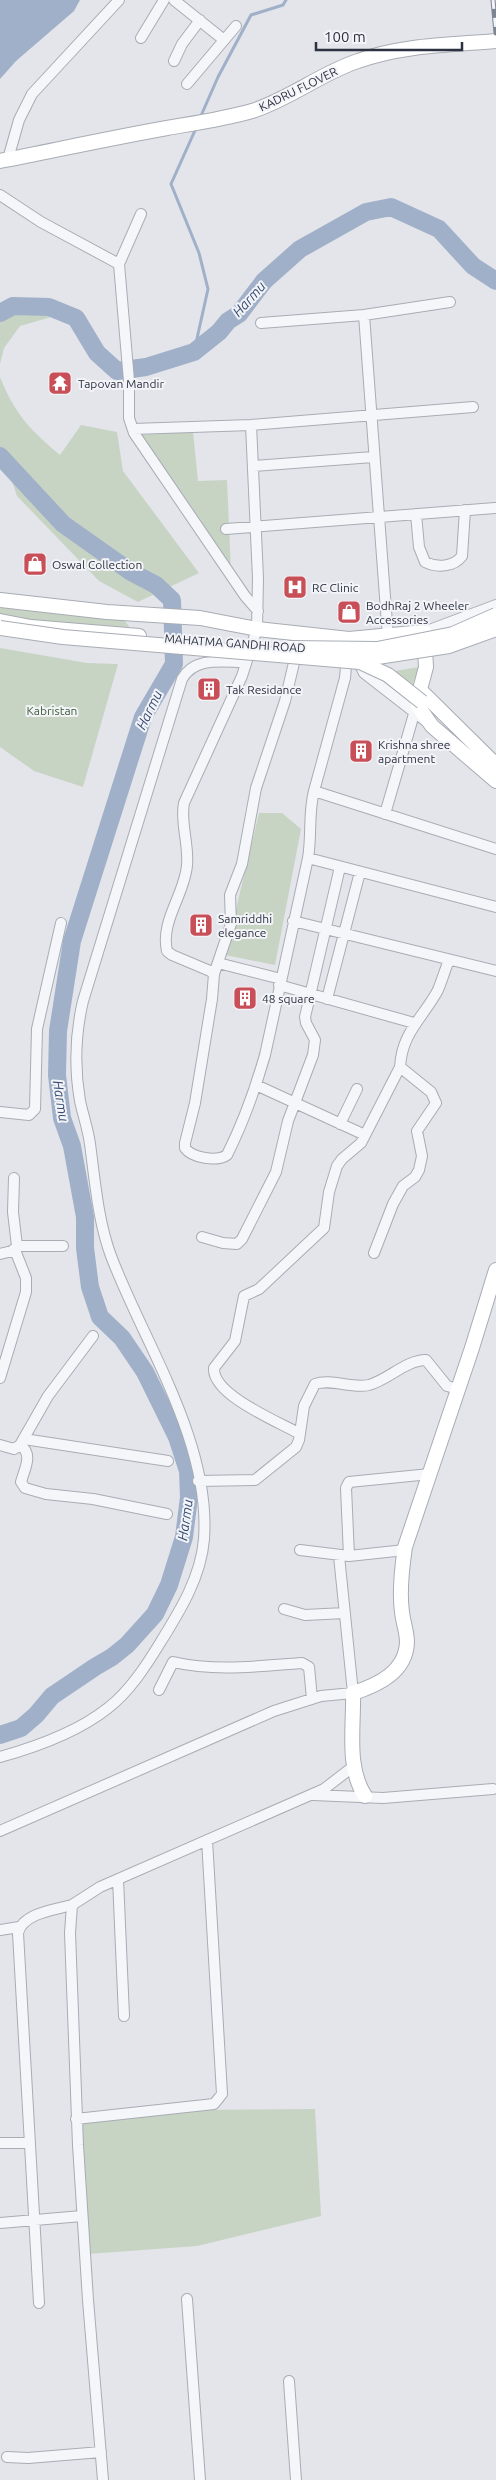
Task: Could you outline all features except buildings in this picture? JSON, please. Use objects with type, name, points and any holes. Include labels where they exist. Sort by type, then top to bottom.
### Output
[{"type":"main road","name":"KADRU FLOVER","points":[[4,160],[167,128],[213,122],[252,111],[274,103],[356,61],[378,54],[404,49],[496,41]]},
{"type":"main road","points":[[0,600],[107,612],[200,618],[258,629],[349,640],[424,632],[426,667],[418,697],[418,706],[432,726],[496,781]]},
{"type":"main road","name":"MAHATMA GANDHI ROAD","points":[[0,630],[135,641],[274,648],[377,649],[453,634],[496,615]]},
{"type":"main road","points":[[0,623],[76,634],[226,648],[362,656],[384,664],[496,765]]},
{"type":"main road","name":"MAHATMA GANDHI ROAD","points":[[0,623],[269,660],[366,660],[449,646],[496,629]]},
{"type":"main road","points":[[0,630],[360,662],[388,675],[423,698],[496,777]]},
{"type":"main road","points":[[365,1796],[357,1783],[354,1766],[353,1693],[386,1678],[400,1667],[405,1656],[407,1640],[402,1610],[402,1562],[496,1270]]},
{"type":"street","points":[[4,160],[19,120],[32,94],[119,0]]},
{"type":"street","points":[[141,38],[164,0]]},
{"type":"street","points":[[174,0],[224,40]]},
{"type":"street","points":[[174,61],[182,44],[200,20]]},
{"type":"street","points":[[187,84],[236,26]]},
{"type":"street","points":[[0,195],[42,222],[120,264]]},
{"type":"street","points":[[141,214],[120,264],[129,381],[129,418],[133,429],[245,596],[258,611]]},
{"type":"street","points":[[261,324],[364,315],[450,302]]},
{"type":"street","points":[[364,315],[373,457],[388,636]]},
{"type":"street","points":[[133,429],[251,424],[474,406]]},
{"type":"street","points":[[214,974],[172,955],[167,951],[165,937],[183,886],[187,865],[188,842],[183,811],[184,802],[246,662],[258,629],[251,424]]},
{"type":"street","points":[[252,466],[373,457]]},
{"type":"street","points":[[226,529],[494,508]]},
{"type":"street","points":[[416,514],[419,547],[425,562],[431,565],[450,565],[458,561],[462,556],[465,510]]},
{"type":"street","points":[[424,632],[496,605]]},
{"type":"street","points":[[300,634],[287,695],[256,788],[242,864],[230,895],[231,924],[214,974],[212,999],[195,1103],[185,1143],[188,1151],[217,1159],[227,1155],[245,1118],[265,1056],[312,838],[310,805],[345,678],[349,640]]},
{"type":"street","points":[[349,640],[364,673],[414,714],[432,726]]},
{"type":"street","points":[[0,1757],[33,1746],[78,1726],[108,1709],[121,1697],[154,1654],[169,1630],[198,1570],[204,1522],[191,1446],[180,1415],[110,1254],[97,1197],[90,1142],[80,1103],[75,1042],[83,1001],[182,679],[186,671],[203,662],[246,662]]},
{"type":"street","points":[[385,814],[414,714]]},
{"type":"street","points":[[314,791],[496,849]]},
{"type":"street","points":[[308,858],[496,907]]},
{"type":"street","points":[[202,1237],[237,1244],[242,1239],[276,1172],[294,1104],[315,1048],[313,1034],[306,1023],[340,866]]},
{"type":"street","points":[[327,999],[360,872]]},
{"type":"street","points":[[293,921],[496,971]]},
{"type":"street","points":[[0,1112],[29,1114],[35,1109],[37,1029],[61,923]]},
{"type":"street","points":[[300,1434],[228,1393],[215,1376],[214,1368],[235,1341],[244,1296],[259,1289],[324,1228],[329,1192],[337,1166],[342,1159],[358,1147],[365,1135],[400,1067],[403,1049],[414,1023],[438,990],[449,960]]},
{"type":"street","points":[[218,963],[327,999],[414,1023]]},
{"type":"street","points":[[374,1253],[393,1204],[403,1186],[415,1177],[419,1170],[422,1156],[418,1132],[436,1102],[431,1092],[400,1067]]},
{"type":"street","points":[[256,1085],[365,1135]]},
{"type":"street","points":[[340,1124],[357,1089]]},
{"type":"street","points":[[0,1378],[26,1292],[26,1278],[16,1248],[13,1212],[14,1178]]},
{"type":"street","points":[[0,1254],[16,1248],[63,1246]]},
{"type":"street","points":[[0,1445],[14,1449],[22,1442],[48,1396],[93,1336]]},
{"type":"street","points":[[198,1481],[255,1480],[296,1447],[304,1406],[312,1387],[320,1382],[347,1386],[366,1386],[387,1378],[419,1360],[426,1360],[447,1386],[458,1389]]},
{"type":"street","points":[[22,1442],[168,1461]]},
{"type":"street","points":[[22,1442],[28,1456],[21,1482],[25,1488],[46,1494],[93,1499],[167,1514]]},
{"type":"street","points":[[0,1831],[274,1711],[312,1699],[353,1693],[345,1613],[346,1488],[349,1482],[430,1474]]},
{"type":"street","points":[[300,1550],[344,1556],[405,1550]]},
{"type":"street","points":[[284,1609],[305,1615],[345,1613]]},
{"type":"street","points":[[160,1690],[173,1662],[188,1666],[219,1668],[302,1663],[308,1667],[312,1699]]},
{"type":"street","points":[[0,1930],[20,1927],[30,1918],[72,1905],[87,1894],[118,1879],[310,1795],[324,1788],[354,1766]]},
{"type":"street","points":[[310,1795],[383,1798],[493,1789]]},
{"type":"street","points":[[76,2119],[214,2104],[222,2094],[207,1840]]},
{"type":"street","points":[[118,1879],[124,2016]]},
{"type":"street","points":[[72,1905],[70,1933],[76,2119],[103,2480]]},
{"type":"street","points":[[20,1927],[18,1954],[39,2303]]},
{"type":"street","points":[[0,2143],[30,2142]]},
{"type":"street","points":[[0,2223],[82,2216]]},
{"type":"street","points":[[187,2299],[200,2480]]},
{"type":"street","points":[[288,2381],[296,2480]]},
{"type":"street","points":[[7,2457],[28,2458],[101,2452]]},
{"type":"green space","points":[[27,309],[48,309],[62,314],[20,326],[4,348],[0,364],[0,321],[10,314]]},
{"type":"green space","points":[[0,377],[17,411],[31,429],[60,455],[81,425],[117,432],[123,471],[199,573],[138,602],[99,581],[17,496],[0,447]]},
{"type":"green space","points":[[193,432],[198,481],[227,480],[231,571],[142,435]]},
{"type":"green space","points":[[0,605],[123,618],[130,628],[35,621],[0,614]]},
{"type":"green space","name":"Kabristan","points":[[0,648],[87,663],[118,664],[83,787],[34,771],[0,747]]},
{"type":"green space","points":[[419,667],[409,693],[401,695],[372,675]]},
{"type":"green space","points":[[259,813],[282,813],[301,829],[275,965],[225,955]]},
{"type":"green space","points":[[315,2109],[321,2216],[197,2246],[88,2254],[81,2118],[190,2110]]},
{"type":"water","points":[[0,0],[80,0],[74,11],[16,61],[0,79]]},
{"type":"waterway","points":[[200,118],[218,77],[251,15],[283,5],[286,0]]},
{"type":"waterway","points":[[194,352],[208,289],[199,253],[171,184],[197,126]]},
{"type":"waterway","name":"Harmu","points":[[0,313],[13,306],[49,307],[76,318],[97,353],[117,371],[146,367],[194,352],[219,332],[228,321],[239,314],[264,281],[300,249],[366,212],[391,207],[439,229],[473,266],[496,281]]},
{"type":"waterway","name":"Harmu","points":[[0,456],[63,524],[131,572],[156,585],[172,600],[174,664],[143,717],[72,941],[58,1031],[57,1075],[62,1118],[72,1146],[85,1217],[85,1248],[90,1287],[100,1317],[122,1338],[145,1372],[177,1437],[188,1471],[189,1497],[184,1537],[169,1585],[155,1614],[127,1645],[112,1657],[52,1696],[36,1715],[21,1728],[0,1735]]},
{"type":"railway","points":[[493,0],[496,33]]},
{"type":"place","name":"Tapovan Mandir","points":[[60,383]]},
{"type":"place","name":"Oswal Collection","points":[[35,564]]},
{"type":"place","name":"RC Clinic","points":[[295,587]]},
{"type":"place","name":"BodhRaj 2 Wheeler Accessories","points":[[349,612]]},
{"type":"place","name":"Tak Residance","points":[[209,689]]},
{"type":"place","name":"Krishna shree apartment","points":[[361,751]]},
{"type":"place","name":"Samriddhi elegance","points":[[201,925]]},
{"type":"place","name":"48 square","points":[[245,998]]}]
